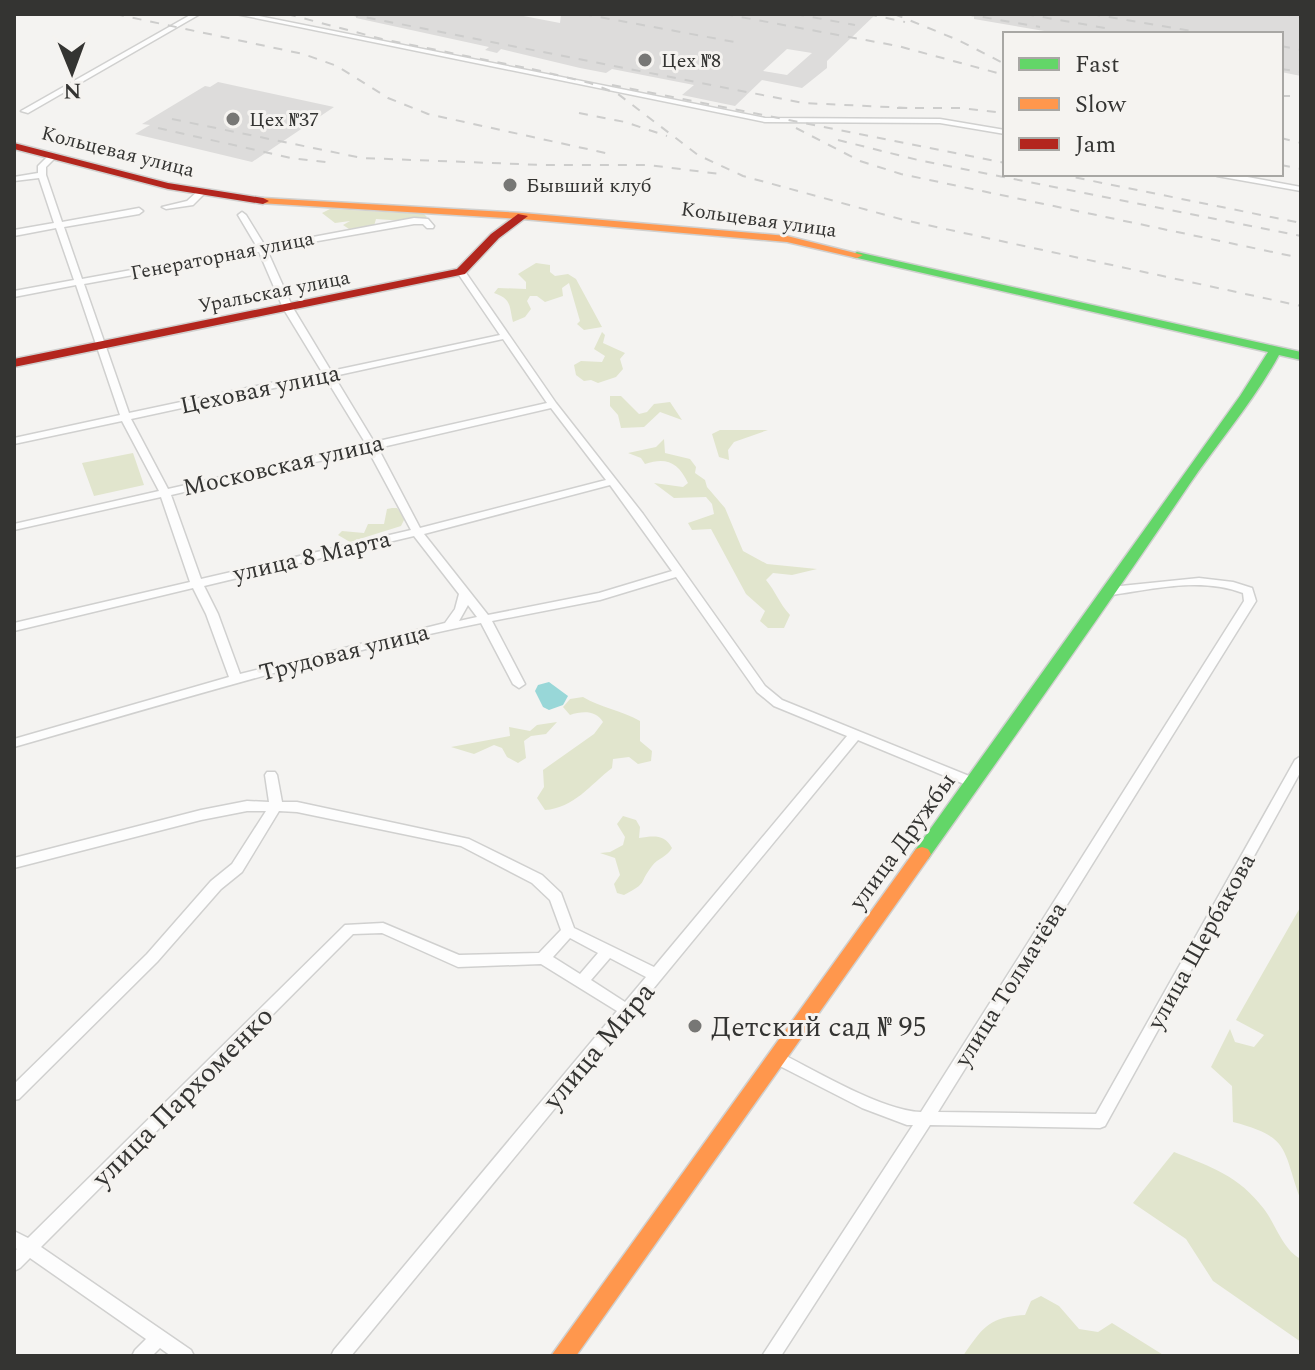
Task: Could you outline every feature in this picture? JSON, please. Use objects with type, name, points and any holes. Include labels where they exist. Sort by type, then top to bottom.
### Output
[{"type":"street","points":[[25,111],[197,14]]},
{"type":"street","points":[[239,14],[765,120],[940,121],[1003,132]]},
{"type":"street","name":"Кольцевая улица","points":[[14,146],[202,192],[284,203],[522,216],[710,230],[796,240],[1301,356]]},
{"type":"street","points":[[53,156],[44,163],[42,175],[126,418],[164,491],[196,582],[212,614],[236,679]]},
{"type":"street","points":[[14,179],[42,175]]},
{"type":"street","points":[[1228,176],[1301,189]]},
{"type":"street","points":[[166,207],[190,203],[202,192]]},
{"type":"street","points":[[14,233],[139,211]]},
{"type":"street","points":[[242,215],[261,247],[288,308],[371,445],[417,532],[484,618],[519,684]]},
{"type":"street","points":[[522,216],[495,236],[461,272],[553,405],[639,516],[768,696],[974,783]]},
{"type":"street","name":"Генераторная улица","points":[[14,294],[414,221],[425,221],[430,226]]},
{"type":"street","name":"Уральская улица","points":[[14,363],[461,272]]},
{"type":"street","name":"Цеховая улица","points":[[14,441],[506,336]]},
{"type":"street","name":"улица Дружбы","points":[[562,1356],[1111,591],[1212,440],[1264,372],[1275,351]]},
{"type":"street","name":"Московская улица","points":[[14,527],[553,405]]},
{"type":"street","name":"улица 8 Марта","points":[[14,627],[417,532],[610,482]]},
{"type":"street","name":"Трудовая улица","points":[[14,743],[236,679],[484,618],[600,596],[677,573]]},
{"type":"street","name":"улица Толмачёва","points":[[771,1356],[925,1119],[1250,601],[1248,591],[1226,583],[1203,582],[1111,591]]},
{"type":"street","points":[[449,626],[461,609],[465,593]]},
{"type":"street","name":"улица Мира","points":[[340,1356],[856,734]]},
{"type":"street","name":"улица Щербакова","points":[[925,1119],[1100,1121],[1301,760]]},
{"type":"street","points":[[14,1094],[152,958],[216,885],[237,868],[276,806],[271,775]]},
{"type":"street","points":[[14,863],[163,823],[247,806],[320,811],[464,842],[537,879],[556,897],[568,931],[656,975]]},
{"type":"street","name":"улица Пархоменко","points":[[14,1263],[21,1243],[350,929],[383,928],[458,961],[543,958]]},
{"type":"street","points":[[568,931],[543,958],[627,1010]]},
{"type":"street","points":[[581,982],[608,951]]},
{"type":"street","points":[[777,1058],[890,1114],[925,1119]]},
{"type":"street","points":[[21,1243],[185,1356]]},
{"type":"street","points":[[141,1356],[157,1339]]},
{"type":"green space","points":[[330,209],[424,214],[427,217],[419,222],[376,219],[374,226],[349,229],[343,225],[350,221],[335,223],[322,213]]},
{"type":"green space","points":[[536,263],[550,265],[550,272],[555,276],[568,274],[576,279],[602,327],[584,330],[577,324],[580,321],[569,283],[562,288],[563,296],[545,302],[537,296],[530,296],[527,301],[531,309],[525,317],[513,322],[507,301],[494,293],[498,288],[526,289],[526,282],[518,274]]},
{"type":"green space","points":[[602,332],[605,335],[603,343],[625,353],[620,359],[623,369],[616,377],[598,383],[584,381],[576,375],[574,365],[581,361],[602,362],[605,356],[594,349]]},
{"type":"green space","points":[[610,396],[621,396],[639,414],[647,412],[654,404],[670,402],[682,420],[660,412],[644,427],[621,428],[618,415],[610,406]]},
{"type":"green space","points":[[720,430],[768,430],[734,442],[728,450],[729,460],[719,457],[712,434]]},
{"type":"green space","points":[[664,439],[665,453],[690,459],[696,467],[695,473],[705,480],[707,487],[725,508],[743,551],[767,564],[817,569],[792,575],[773,573],[766,580],[790,615],[784,628],[768,628],[760,621],[765,611],[746,594],[711,529],[692,530],[688,523],[714,514],[712,504],[706,497],[674,498],[654,483],[683,487],[688,483],[676,466],[665,461],[645,464],[641,458],[628,453],[656,447]]},
{"type":"green space","points":[[133,453],[144,485],[94,496],[82,463]]},
{"type":"green space","points":[[397,508],[405,518],[401,526],[350,542],[338,535],[342,531],[364,533],[368,524],[384,524],[387,509]]},
{"type":"green space","points":[[583,697],[640,721],[640,741],[652,751],[651,761],[638,764],[629,757],[613,759],[612,768],[581,795],[565,805],[545,810],[537,798],[544,787],[543,770],[594,734],[603,722],[597,715],[588,712],[570,715],[563,707],[570,699]]},
{"type":"green space","points":[[557,722],[546,734],[531,736],[524,741],[526,758],[518,763],[494,745],[474,754],[451,747],[510,736],[509,727],[530,731],[537,725]]},
{"type":"green space","points":[[623,816],[636,820],[640,827],[639,838],[662,838],[672,848],[652,866],[640,885],[624,895],[617,893],[614,884],[620,875],[615,858],[600,853],[623,845],[625,837],[617,824]]},
{"type":"green space","points":[[1301,906],[1301,1201],[1282,1148],[1265,1133],[1233,1122],[1232,1086],[1211,1067],[1230,1029],[1235,1042],[1254,1047],[1264,1035],[1236,1020]]},
{"type":"green space","points":[[1174,1152],[1223,1173],[1244,1188],[1264,1209],[1289,1250],[1301,1259],[1301,1342],[1213,1281],[1186,1239],[1133,1203]]},
{"type":"green space","points":[[1041,1296],[1059,1306],[1079,1329],[1098,1332],[1112,1323],[1165,1356],[963,1356],[988,1325],[1003,1318],[1025,1315],[1031,1301]]},
{"type":"water","points":[[549,682],[568,696],[563,705],[549,710],[543,707],[535,691],[538,685]]},
{"type":"building","name":"Цех №8","points":[[356,14],[513,14],[560,23],[561,14],[876,14],[827,61],[827,68],[802,88],[762,80],[735,106],[682,95],[694,85],[612,69],[606,73],[501,49],[497,53],[485,50],[489,47],[356,18]],"holes":[[[787,49],[812,53],[787,75],[763,71]]]},
{"type":"building","points":[[974,14],[1301,14],[1301,76],[1283,72],[1283,32],[1050,32],[974,19]]},
{"type":"building","name":"Цех №37","points":[[218,82],[334,107],[252,162],[135,134],[150,125],[142,124],[205,86],[210,87]]},
{"type":"railway","points":[[115,14],[303,54],[337,66],[388,98],[428,114],[610,154]]},
{"type":"railway","points":[[287,14],[382,39],[537,70]]},
{"type":"railway","points":[[349,14],[803,103],[909,108]]},
{"type":"railway","points":[[583,14],[740,43]]},
{"type":"railway","points":[[724,14],[898,46],[1003,74]]},
{"type":"railway","points":[[795,14],[855,25]]},
{"type":"railway","points":[[868,14],[905,22]]},
{"type":"railway","points":[[894,14],[958,40],[1003,63]]},
{"type":"railway","points":[[965,14],[1040,27]]},
{"type":"railway","points":[[1025,14],[1105,28]]},
{"type":"railway","points":[[1091,14],[1197,32]]},
{"type":"railway","points":[[1281,14],[1301,17]]},
{"type":"railway","points":[[1283,46],[1301,50]]},
{"type":"railway","points":[[532,69],[537,70]]},
{"type":"railway","points":[[1283,69],[1301,72]]},
{"type":"railway","points":[[537,70],[541,71]]},
{"type":"railway","points":[[537,70],[590,83],[618,94],[698,155],[743,176],[904,220],[1301,306]]},
{"type":"railway","points":[[612,85],[1003,163]]},
{"type":"railway","points":[[1283,96],[1301,96]]},
{"type":"railway","points":[[897,108],[909,108]]},
{"type":"railway","points":[[909,108],[960,108],[1003,113]]},
{"type":"railway","points":[[579,113],[625,122],[667,136]]},
{"type":"railway","points":[[172,119],[362,158],[544,165],[648,165],[720,174]]},
{"type":"railway","points":[[158,128],[291,158],[333,163]]},
{"type":"railway","points":[[796,128],[860,161],[901,174],[1301,258]]},
{"type":"railway","points":[[1283,138],[1301,143]]},
{"type":"railway","points":[[838,140],[918,160],[1301,236]]},
{"type":"railway","points":[[1283,165],[1301,169]]},
{"type":"railway","points":[[1068,176],[1301,223]]},
{"type":"traffic: fast","points":[[857,255],[1301,356]]},
{"type":"traffic: fast","points":[[922,854],[1245,399],[1275,351]]},
{"type":"traffic: slow","points":[[263,201],[522,216],[787,239],[857,255]]},
{"type":"traffic: slow","points":[[562,1356],[922,854]]},
{"type":"traffic: jam","points":[[14,146],[168,186],[263,201]]},
{"type":"traffic: jam","points":[[14,363],[461,272],[495,236],[522,216]]},
{"type":"place","name":"Цех №8","points":[[645,60]]},
{"type":"place","name":"Цех №37","points":[[233,119]]},
{"type":"place","name":"Бывший клуб","points":[[510,185]]},
{"type":"place","name":"Детский сад № 95","points":[[695,1026]]}]
